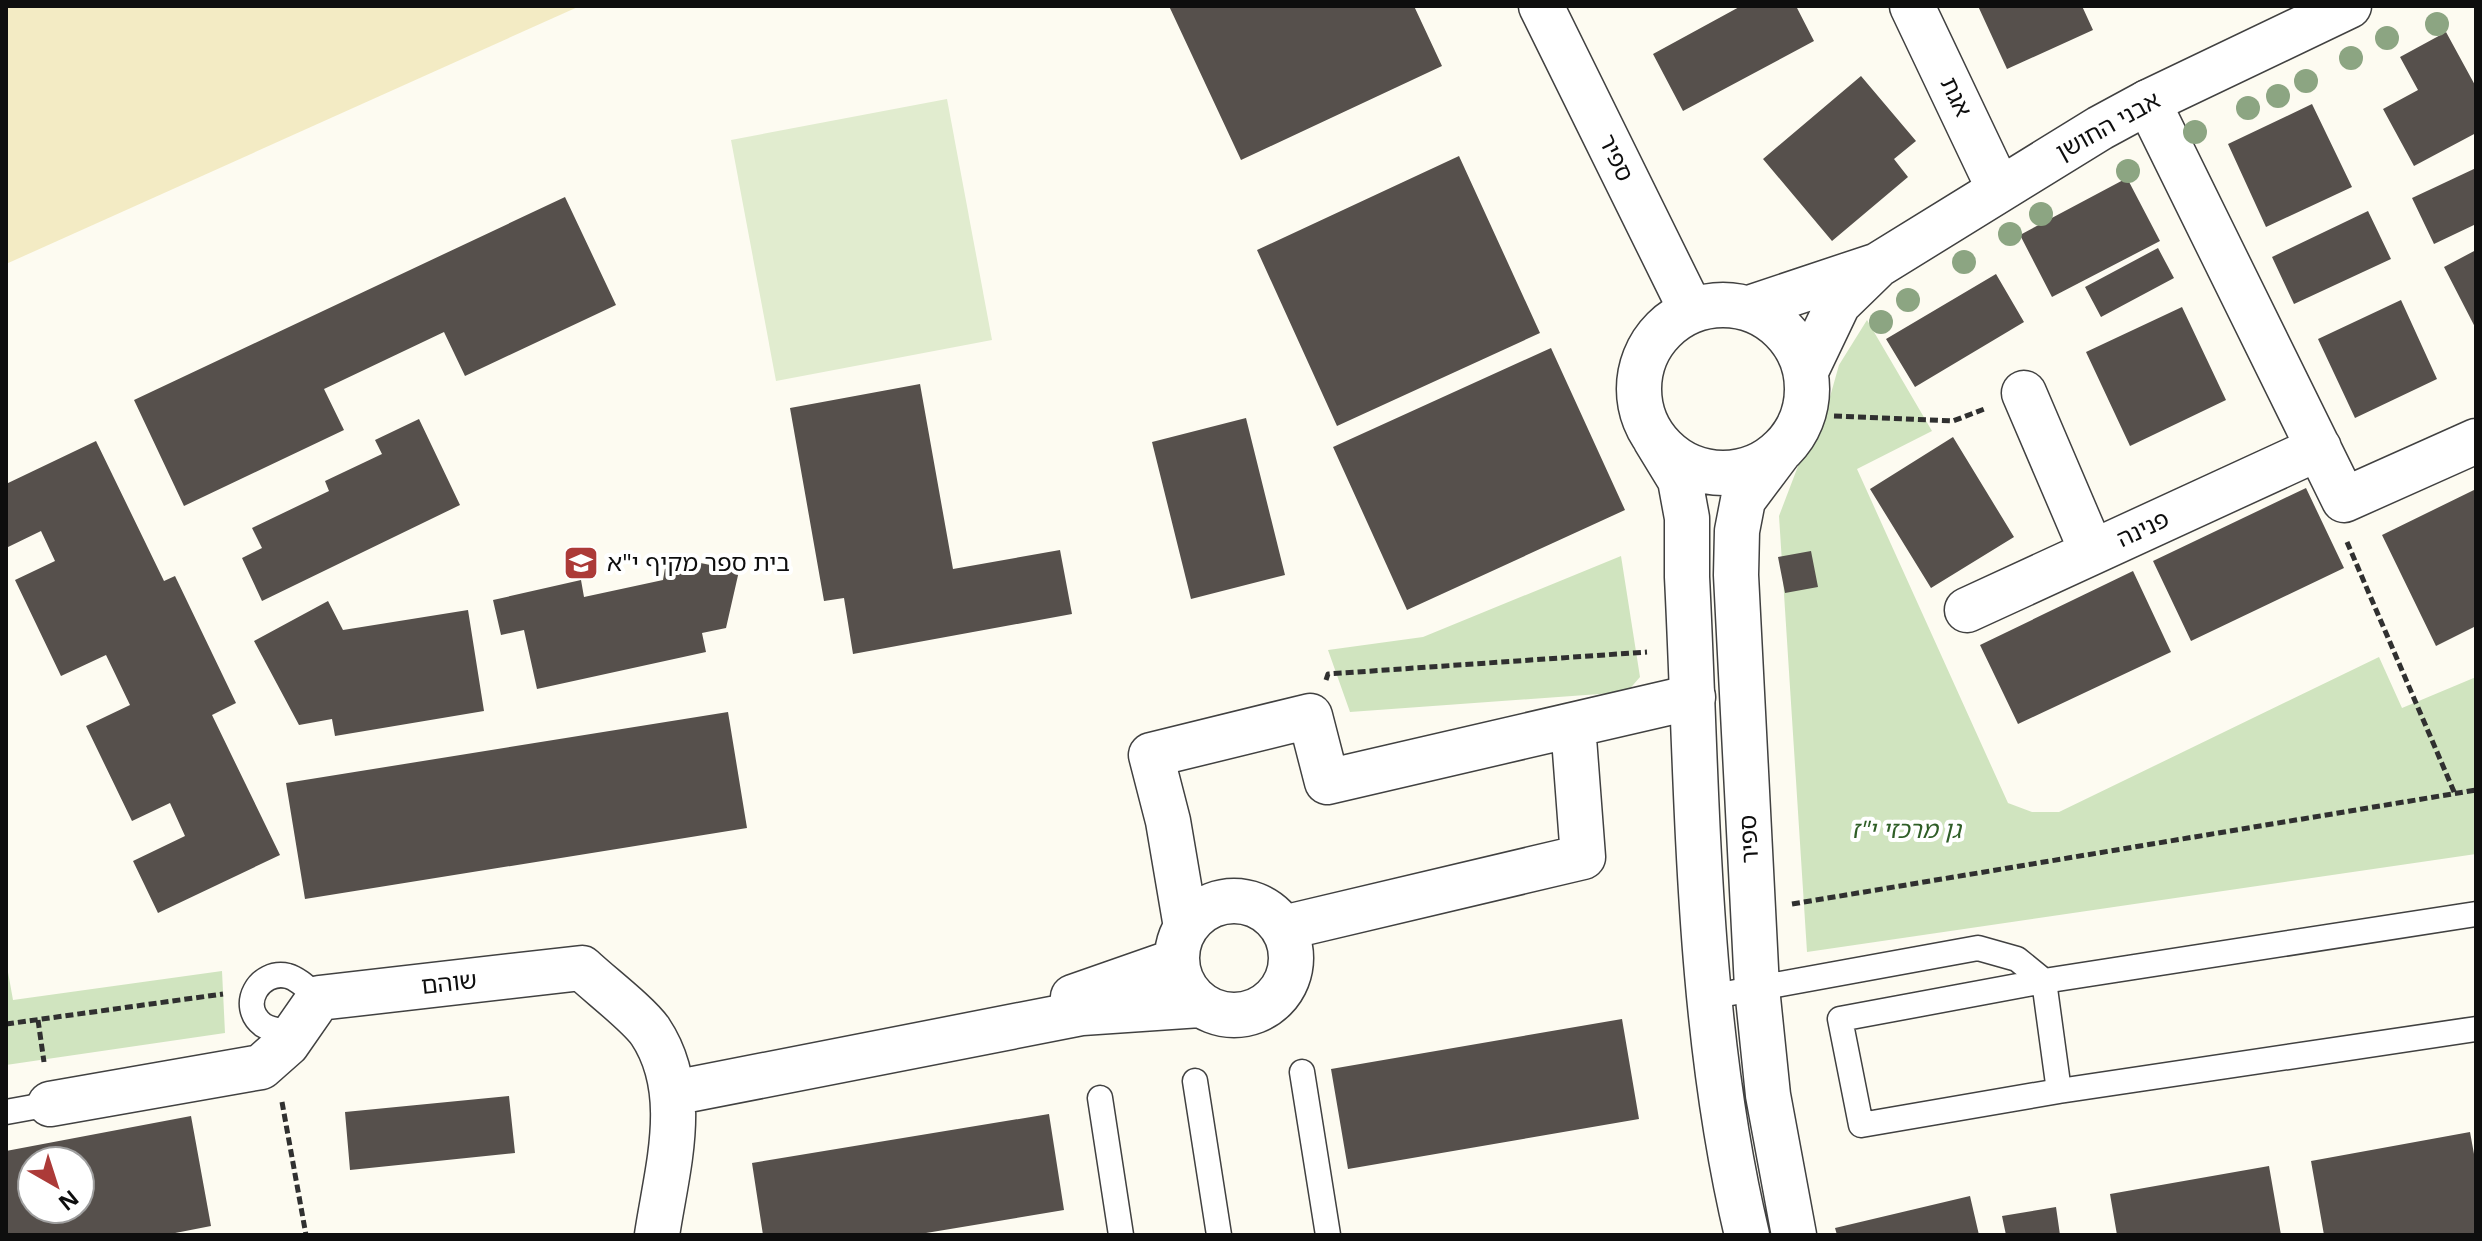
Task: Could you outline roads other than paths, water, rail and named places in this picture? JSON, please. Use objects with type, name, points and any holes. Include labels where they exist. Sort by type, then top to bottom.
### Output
[{"type":"street","name":"ספיר","points":[[1541,6],[1691,310]]},
{"type":"street","name":"אגת","points":[[1912,6],[1999,189]]},
{"type":"street","name":"אבני החושן","points":[[1806,371],[1838,304],[1878,265],[1999,189],[2300,16],[2349,6]]},
{"type":"street","points":[[2148,102],[2344,500],[2476,441]]},
{"type":"street","name":"אבני החושן","points":[[1749,308],[1878,265]]},
{"type":"street","points":[[1720,304],[1749,308],[1775,322],[1795,344],[1806,371],[1808,393],[1804,416],[1779,452],[1755,467],[1727,474],[1700,471],[1675,459],[1655,439],[1643,417],[1638,392],[1641,366],[1652,343],[1669,324],[1691,310],[1720,304]]},
{"type":"street","points":[[2024,393],[2092,552]]},
{"type":"street","name":"ספיר","points":[[1655,439],[1680,480],[1687,518],[1709,997],[1720,1101],[1747,1235]]},
{"type":"street","name":"פנינה","points":[[1967,610],[2319,448]]},
{"type":"street","name":"ספיר","points":[[1779,452],[1743,500],[1737,531],[1736,575],[1757,988],[1768,1095],[1794,1235]]},
{"type":"street","points":[[672,1084],[1084,995],[1181,944],[1197,914],[1212,905],[1232,902],[1252,904],[1269,913],[1283,928],[1290,947],[1291,961],[1282,990],[1256,1011],[1237,1015],[1219,1014],[1200,1005],[1180,977],[1181,944],[1168,821],[1151,755],[1310,716],[1327,782],[1693,697]]},
{"type":"street","points":[[1283,928],[1583,857],[1573,725]]},
{"type":"street","name":"שוהם","points":[[319,998],[582,968],[649,1031],[672,1084],[675,1108],[657,1235]]},
{"type":"street","points":[[50,1104],[261,1067],[284,1045],[319,998]]},
{"type":"street","points":[[672,1084],[1082,1013],[1200,1005]]},
{"type":"lane","points":[[2476,914],[2044,981],[1840,1019],[1861,1125],[2059,1091],[2476,1029]]},
{"type":"lane","points":[[1709,997],[1978,948],[2017,959],[2044,981],[2059,1091]]},
{"type":"lane","points":[[284,1045],[274,1030],[256,1017],[252,1006],[259,984],[278,975],[295,978],[319,998]]},
{"type":"lane","points":[[1302,1072],[1328,1235]]},
{"type":"lane","points":[[1195,1081],[1219,1235]]},
{"type":"lane","points":[[1100,1098],[1121,1235]]},
{"type":"lane","points":[[6,1112],[50,1104]]},
{"type":"place","name":"בית ספר מקיף י\"א","points":[[581,563]]},
{"type":"park label","name":"גן מרכזי י\"ז","points":[[1906,830]]}]
